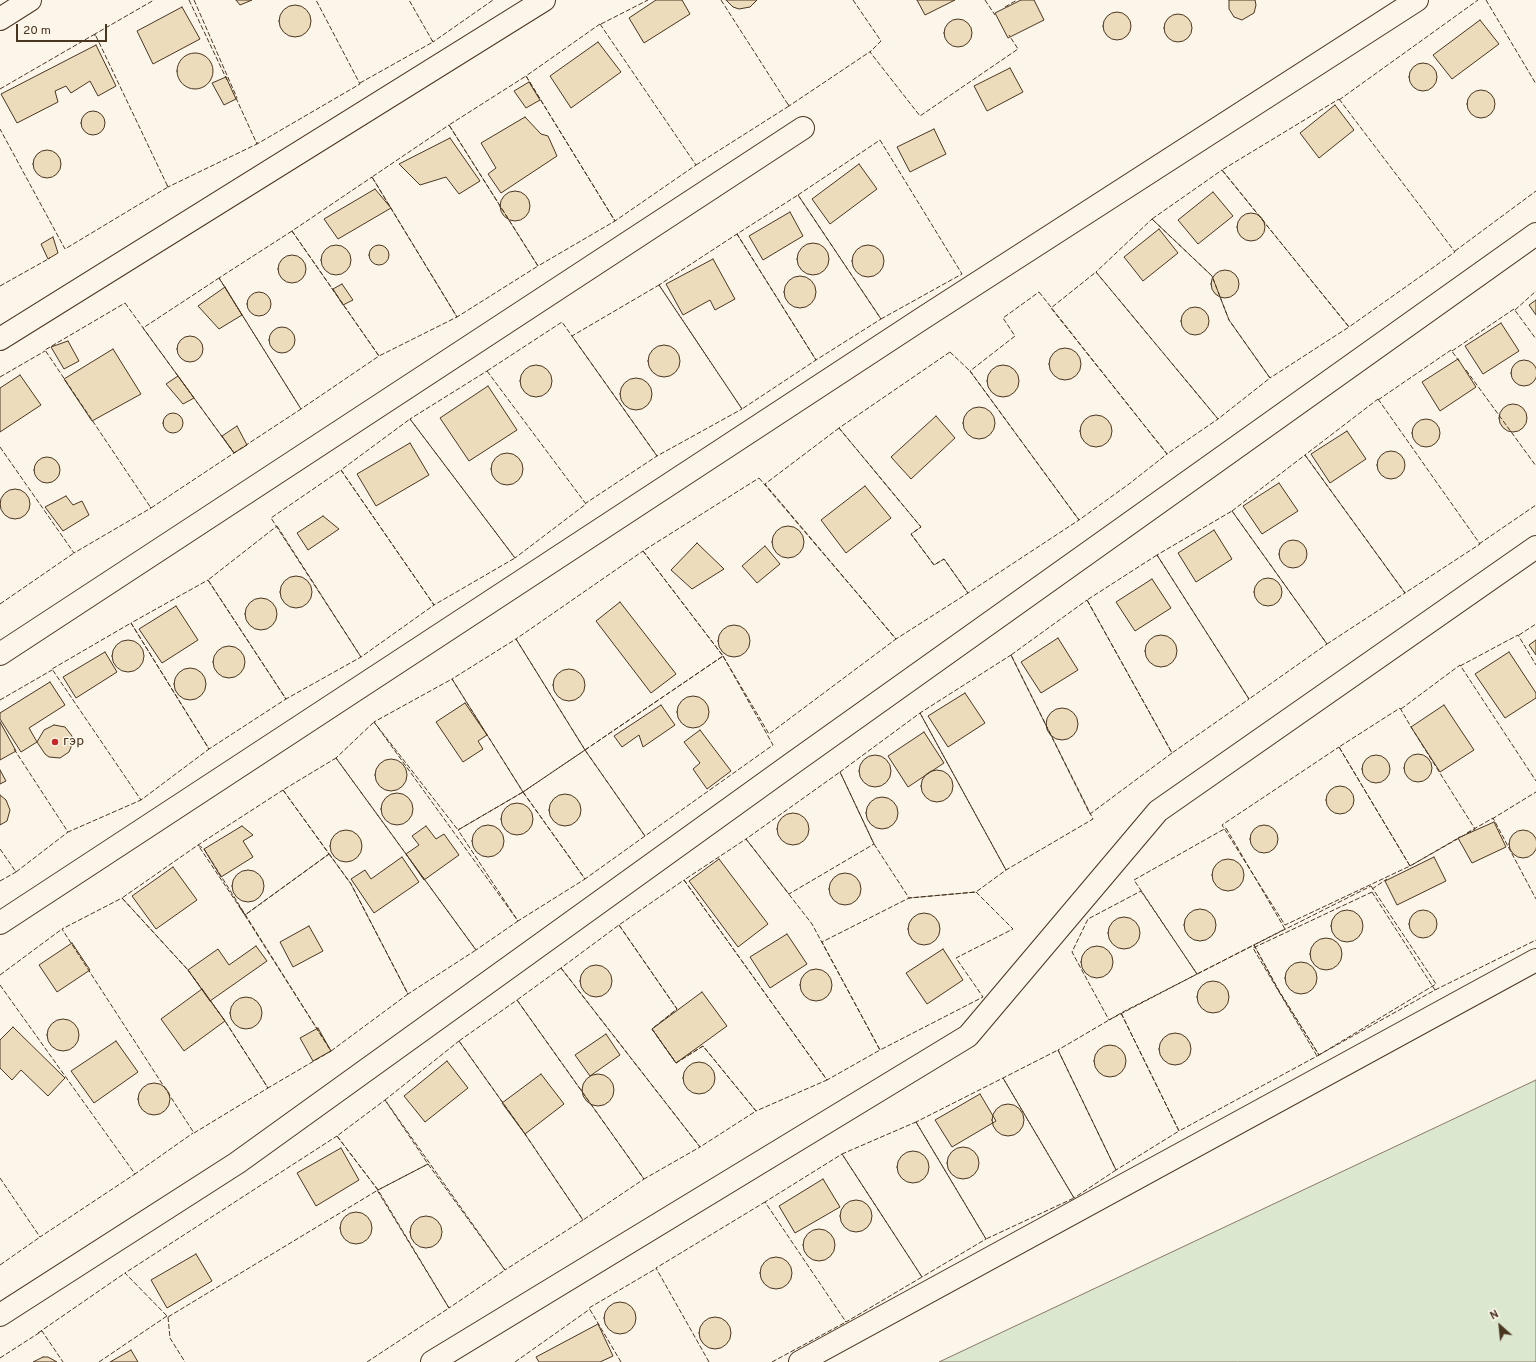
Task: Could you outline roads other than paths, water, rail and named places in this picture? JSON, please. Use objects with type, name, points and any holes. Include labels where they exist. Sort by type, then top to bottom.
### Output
[{"type":"street","points":[[0,19],[30,0]]},
{"type":"street","points":[[0,339],[544,0]]},
{"type":"street","points":[[0,923],[923,318],[1417,0]]},
{"type":"street","points":[[0,654],[803,128]]},
{"type":"street","points":[[0,1315],[237,1163],[810,751],[1536,234]]},
{"type":"street","points":[[432,1362],[968,1036],[1158,811],[1536,547]]},
{"type":"street","points":[[800,1362],[1536,960]]},
{"type":"place","name":"гэр","points":[[55,742]]}]
